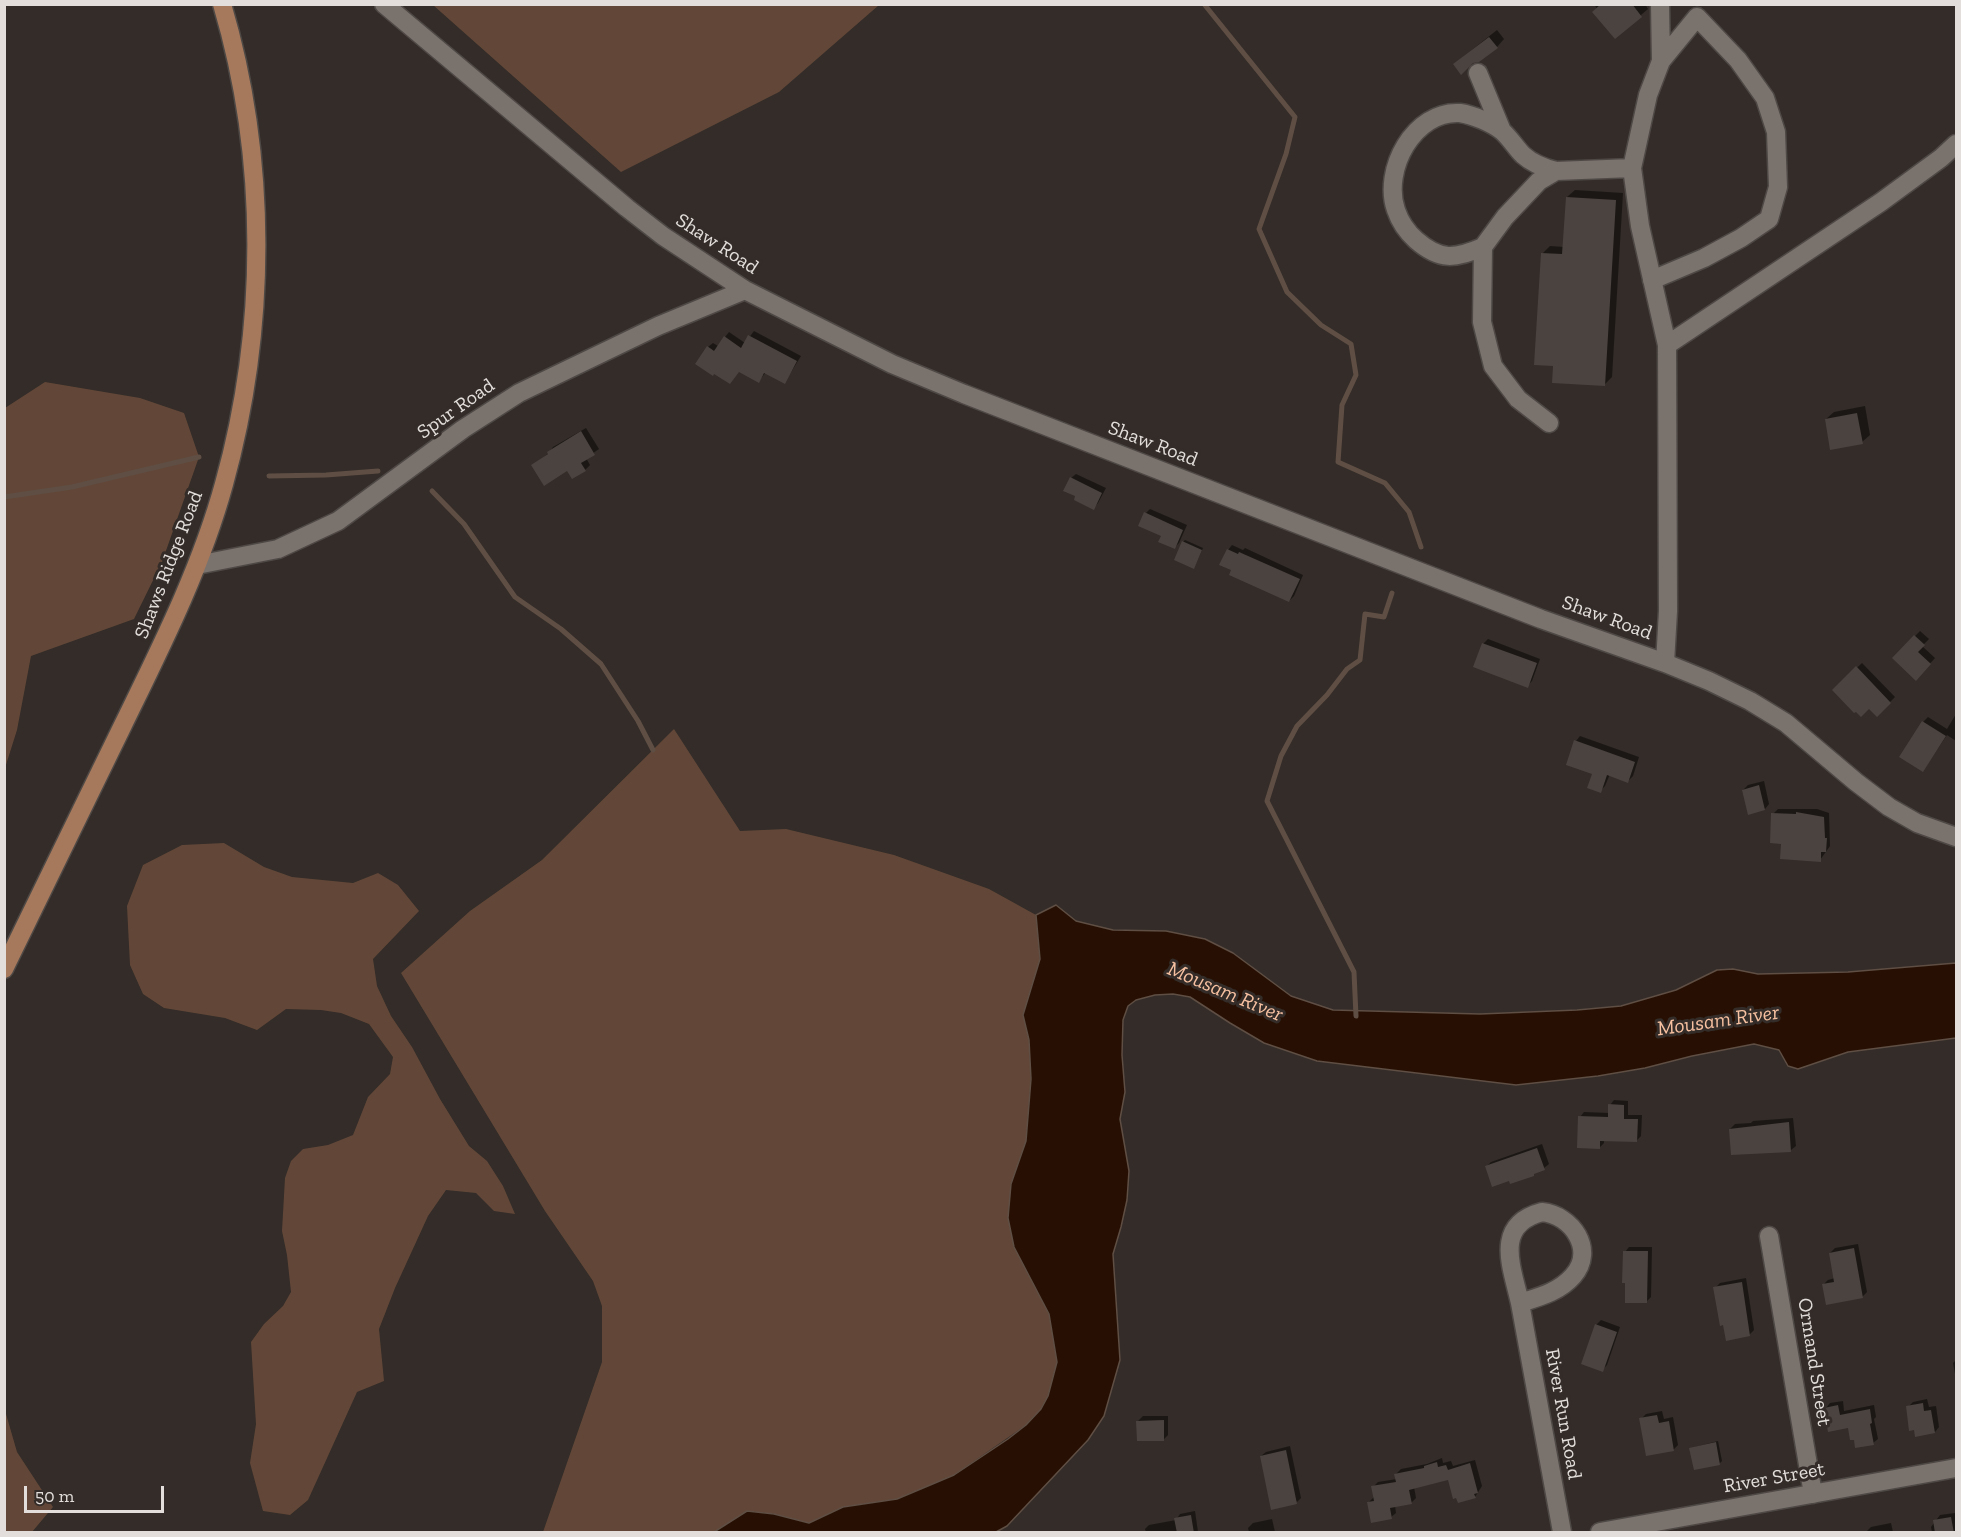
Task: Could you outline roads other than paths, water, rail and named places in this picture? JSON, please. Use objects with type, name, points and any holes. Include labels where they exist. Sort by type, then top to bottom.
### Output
[{"type":"main road","name":"Shaws Ridge Road","points":[[4,969],[162,645],[197,566],[224,484],[246,385],[254,318],[256,216],[248,125],[222,4]]},
{"type":"street","name":"Shaw Road","points":[[384,4],[627,208],[663,236],[745,290],[892,364],[964,394],[1541,619],[1665,663],[1750,701],[1786,723],[1872,796],[1917,823],[1956,837]]},
{"type":"street","points":[[1660,4],[1661,61]]},
{"type":"street","points":[[1653,280],[1704,258],[1741,238],[1769,219],[1778,187],[1776,132],[1765,98],[1703,11],[1661,61],[1648,95],[1632,168],[1640,226],[1667,345],[1668,611],[1665,663]]},
{"type":"street","points":[[1478,73],[1502,131],[1524,156],[1540,167],[1556,171],[1632,168]]},
{"type":"street","points":[[1502,131],[1488,123],[1460,114],[1433,118],[1417,129],[1405,146],[1394,175],[1395,209],[1408,234],[1424,247],[1445,257],[1456,257],[1483,247],[1523,196],[1539,180],[1556,171]]},
{"type":"street","points":[[1667,345],[1881,202],[1941,158],[1956,144]]},
{"type":"street","points":[[1483,247],[1482,322],[1493,366],[1518,399],[1549,423]]},
{"type":"street","name":"Spur Road","points":[[197,566],[278,549],[338,521],[463,429],[519,393],[648,331],[745,290]]},
{"type":"street","name":"River Run Road","points":[[1520,1303],[1548,1295],[1574,1276],[1578,1268],[1581,1258],[1579,1238],[1568,1222],[1551,1213],[1542,1212],[1527,1217],[1515,1227],[1509,1248],[1562,1533]]},
{"type":"street","name":"Ormand Street","points":[[1769,1236],[1813,1494]]},
{"type":"street","name":"River Street","points":[[1600,1533],[1956,1468]]},
{"type":"water","name":"Mousam River","points":[[1056,905],[1076,921],[1113,930],[1166,931],[1205,939],[1233,953],[1291,996],[1333,1010],[1480,1014],[1577,1010],[1621,1006],[1676,990],[1717,970],[1733,969],[1758,974],[1848,972],[1956,963],[1956,1038],[1848,1052],[1798,1069],[1788,1066],[1779,1050],[1754,1044],[1645,1068],[1516,1085],[1317,1061],[1264,1043],[1190,997],[1173,994],[1155,995],[1136,1000],[1128,1006],[1123,1020],[1122,1055],[1125,1092],[1120,1119],[1129,1171],[1127,1200],[1113,1254],[1120,1360],[1104,1416],[1088,1440],[1007,1526],[996,1532],[714,1532],[747,1511],[774,1514],[809,1523],[843,1507],[897,1499],[954,1475],[1008,1439],[1041,1409],[1048,1396],[1057,1362],[1049,1314],[1014,1247],[1008,1218],[1011,1184],[1026,1141],[1031,1079],[1029,1040],[1023,1015],[1040,959],[1036,915]]},
{"type":"waterway","points":[[1204,4],[1295,117],[1286,154],[1259,229],[1287,292],[1321,325],[1351,344],[1356,375],[1342,405],[1338,462],[1385,483],[1409,512],[1421,547]]},
{"type":"waterway","points":[[4,497],[72,487],[199,457]]},
{"type":"waterway","points":[[269,476],[378,471]]},
{"type":"waterway","points":[[432,491],[464,524],[515,597],[561,629],[601,664],[638,721],[653,750]]},
{"type":"waterway","points":[[1356,1016],[1354,972],[1267,801],[1281,756],[1297,726],[1327,695],[1347,669],[1360,660],[1365,614],[1384,617],[1392,593]]}]
